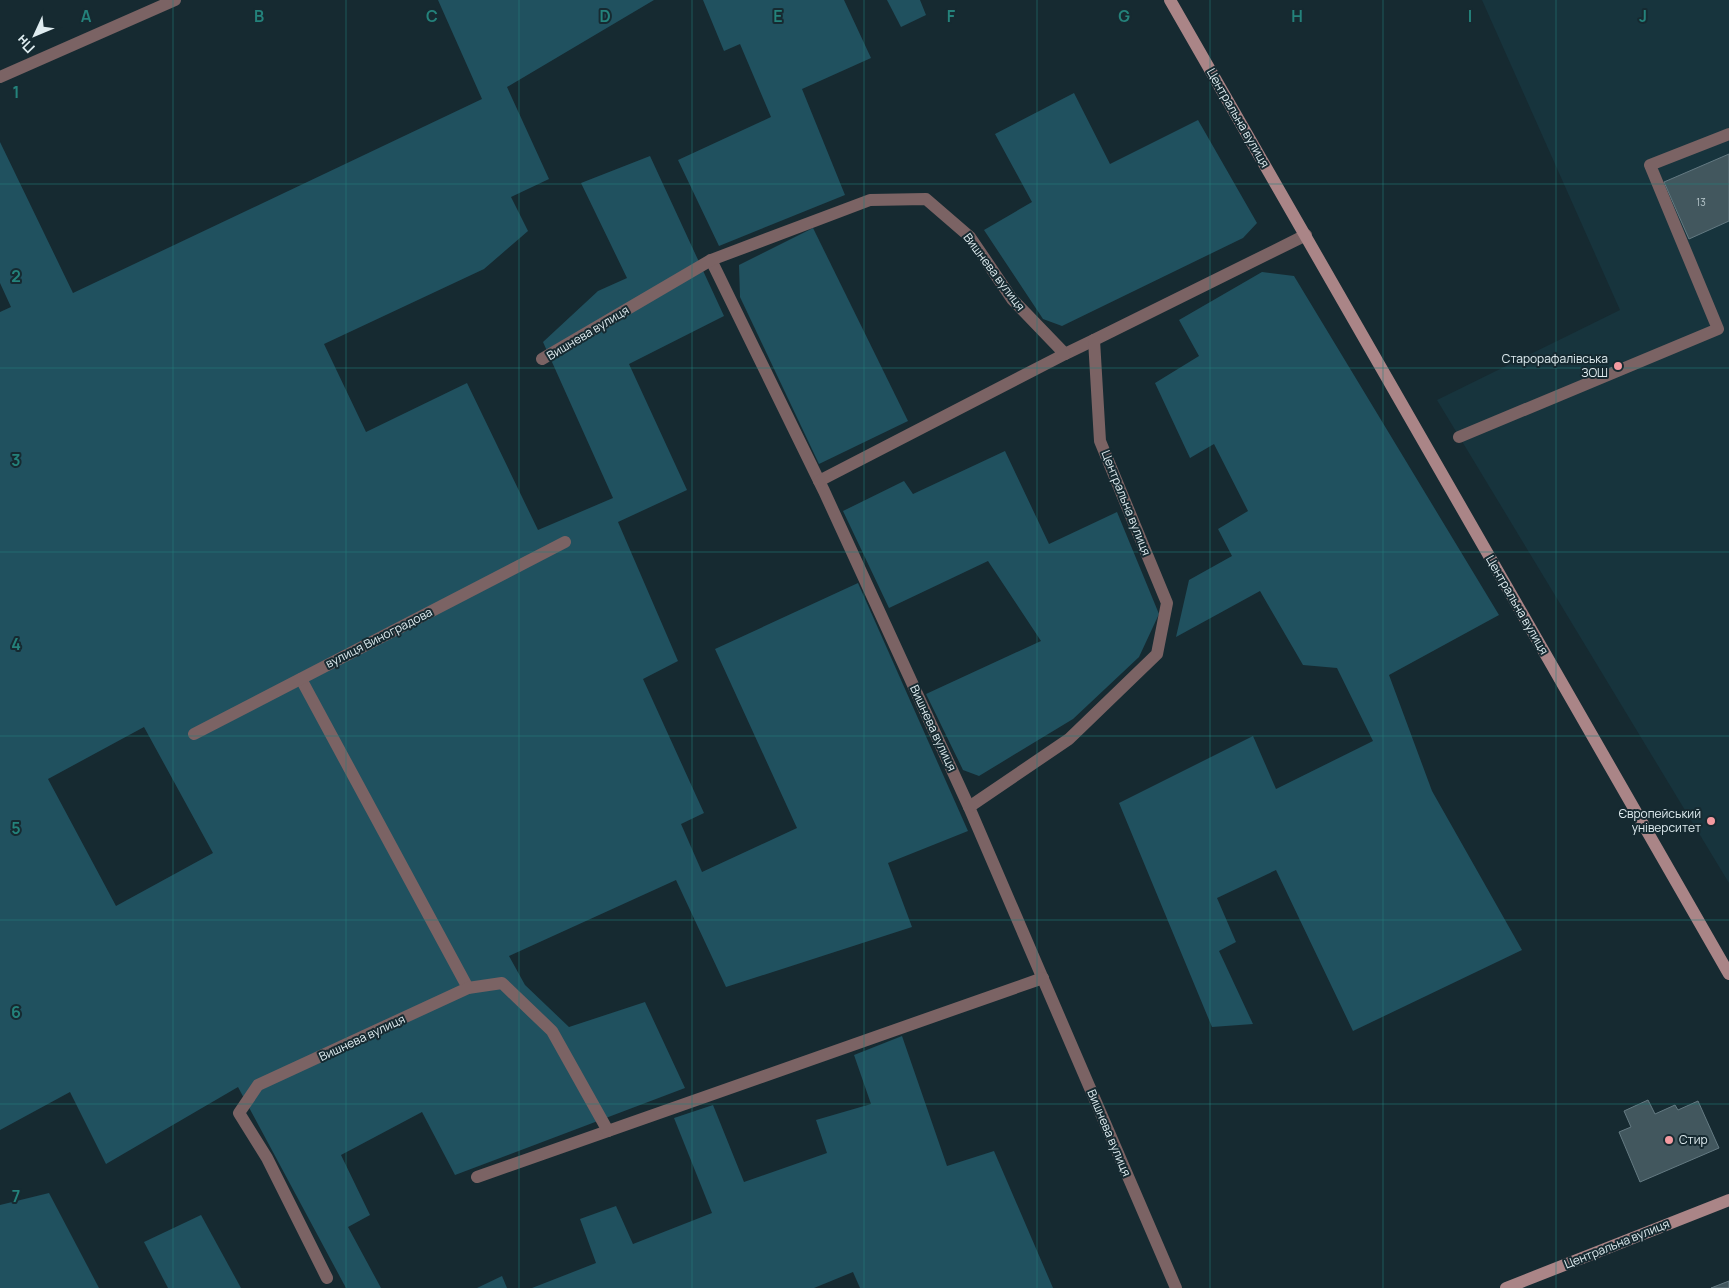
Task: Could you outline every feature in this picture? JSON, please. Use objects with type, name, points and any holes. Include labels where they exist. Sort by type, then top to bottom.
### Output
[{"type":"main road","name":"Центральна вулиця","points":[[1170,0],[1729,974]]},
{"type":"main road","name":"Центральна вулиця","points":[[1506,1288],[1729,1200]]},
{"type":"street","points":[[0,77],[175,0]]},
{"type":"street","points":[[1459,436],[1724,326],[1650,165],[1729,134]]},
{"type":"street","name":"Вишнева вулиця","points":[[542,359],[711,260],[870,200],[926,199],[970,237],[1012,299],[1065,354]]},
{"type":"street","points":[[819,481],[1065,354],[1306,235]]},
{"type":"street","name":"Вишнева вулиця","points":[[711,260],[819,481],[969,807],[1176,1288]]},
{"type":"street","name":"Центральна вулиця","points":[[969,807],[1069,739],[1157,654],[1167,602],[1100,441],[1094,340]]},
{"type":"street","name":"вулиця Виноградова","points":[[194,734],[564,542]]},
{"type":"street","points":[[301,679],[468,988]]},
{"type":"street","points":[[477,1176],[1043,978]]},
{"type":"street","name":"Вишнева вулиця","points":[[327,1278],[267,1158],[239,1112],[258,1086],[468,988],[502,983],[552,1031],[608,1131]]},
{"type":"shaded area","points":[[438,0],[654,0],[507,87],[549,179],[511,197],[528,231],[484,269],[324,344],[366,432],[467,383],[538,530],[613,498],[543,342],[598,291],[627,278],[581,183],[650,156],[724,316],[629,364],[687,490],[618,522],[678,661],[643,679],[704,813],[681,824],[702,872],[797,828],[715,649],[858,583],[968,831],[888,863],[912,927],[726,987],[676,880],[509,956],[525,985],[569,1027],[645,1002],[685,1088],[455,1175],[422,1112],[341,1155],[370,1215],[348,1227],[381,1288],[346,1288],[238,1087],[106,1164],[70,1092],[0,1130],[0,312],[11,307],[0,283],[0,142],[73,293],[482,99]],"holes":[[[144,727],[213,853],[116,906],[48,779]]]},
{"type":"shaded area","points":[[703,0],[844,0],[871,58],[802,89],[845,195],[719,246],[678,160],[771,117],[740,44],[724,51]]},
{"type":"shaded area","points":[[887,0],[920,0],[926,15],[901,27]]},
{"type":"shaded area","name":"Старорафалівська ЗОШ","points":[[1482,0],[1729,0],[1729,883],[1437,400],[1620,310]]},
{"type":"shaded area","points":[[1074,93],[1110,164],[1198,120],[1257,223],[1243,238],[1062,326],[1043,319],[984,230],[1032,202],[995,134]]},
{"type":"shaded area","points":[[813,228],[908,421],[819,464],[740,297],[739,265]]},
{"type":"shaded area","points":[[1262,272],[1294,276],[1499,615],[1389,675],[1432,791],[1522,950],[1353,1031],[1276,870],[1217,898],[1236,942],[1219,951],[1253,1024],[1212,1027],[1119,803],[1253,736],[1276,789],[1373,741],[1337,668],[1303,665],[1260,591],[1176,637],[1189,580],[1232,556],[1218,529],[1248,511],[1214,444],[1190,458],[1155,383],[1199,356],[1179,320]]},
{"type":"shaded area","points":[[1005,451],[1049,544],[1117,512],[1159,614],[1139,657],[1073,719],[979,776],[963,770],[926,694],[1041,641],[988,561],[889,608],[843,511],[904,481],[913,494]]},
{"type":"shaded area","points":[[902,1036],[947,1166],[994,1151],[1053,1288],[860,1288],[853,1272],[814,1288],[532,1288],[596,1263],[580,1219],[616,1206],[633,1244],[712,1213],[674,1118],[713,1105],[744,1182],[827,1153],[816,1120],[871,1104],[854,1055]]},
{"type":"shaded area","points":[[49,1193],[99,1288],[0,1288],[0,1205]]},
{"type":"shaded area","points":[[201,1215],[241,1288],[168,1288],[144,1242]]},
{"type":"shaded area","points":[[502,1276],[507,1288],[477,1288]]},
{"type":"building","points":[[1729,154],[1729,221],[1689,239],[1664,182]]},
{"type":"building","name":"Стир","points":[[1648,1100],[1655,1114],[1675,1105],[1678,1110],[1698,1101],[1719,1148],[1640,1182],[1619,1132],[1631,1127],[1624,1111]]},
{"type":"building","points":[[1729,1281],[1729,1288],[1711,1288]]},
{"type":"place","name":"Старорафалівська ЗОШ","points":[[1618,366]]},
{"type":"place","name":"Європейський університет","points":[[1711,821]]},
{"type":"place","name":"Стир","points":[[1669,1140]]}]
